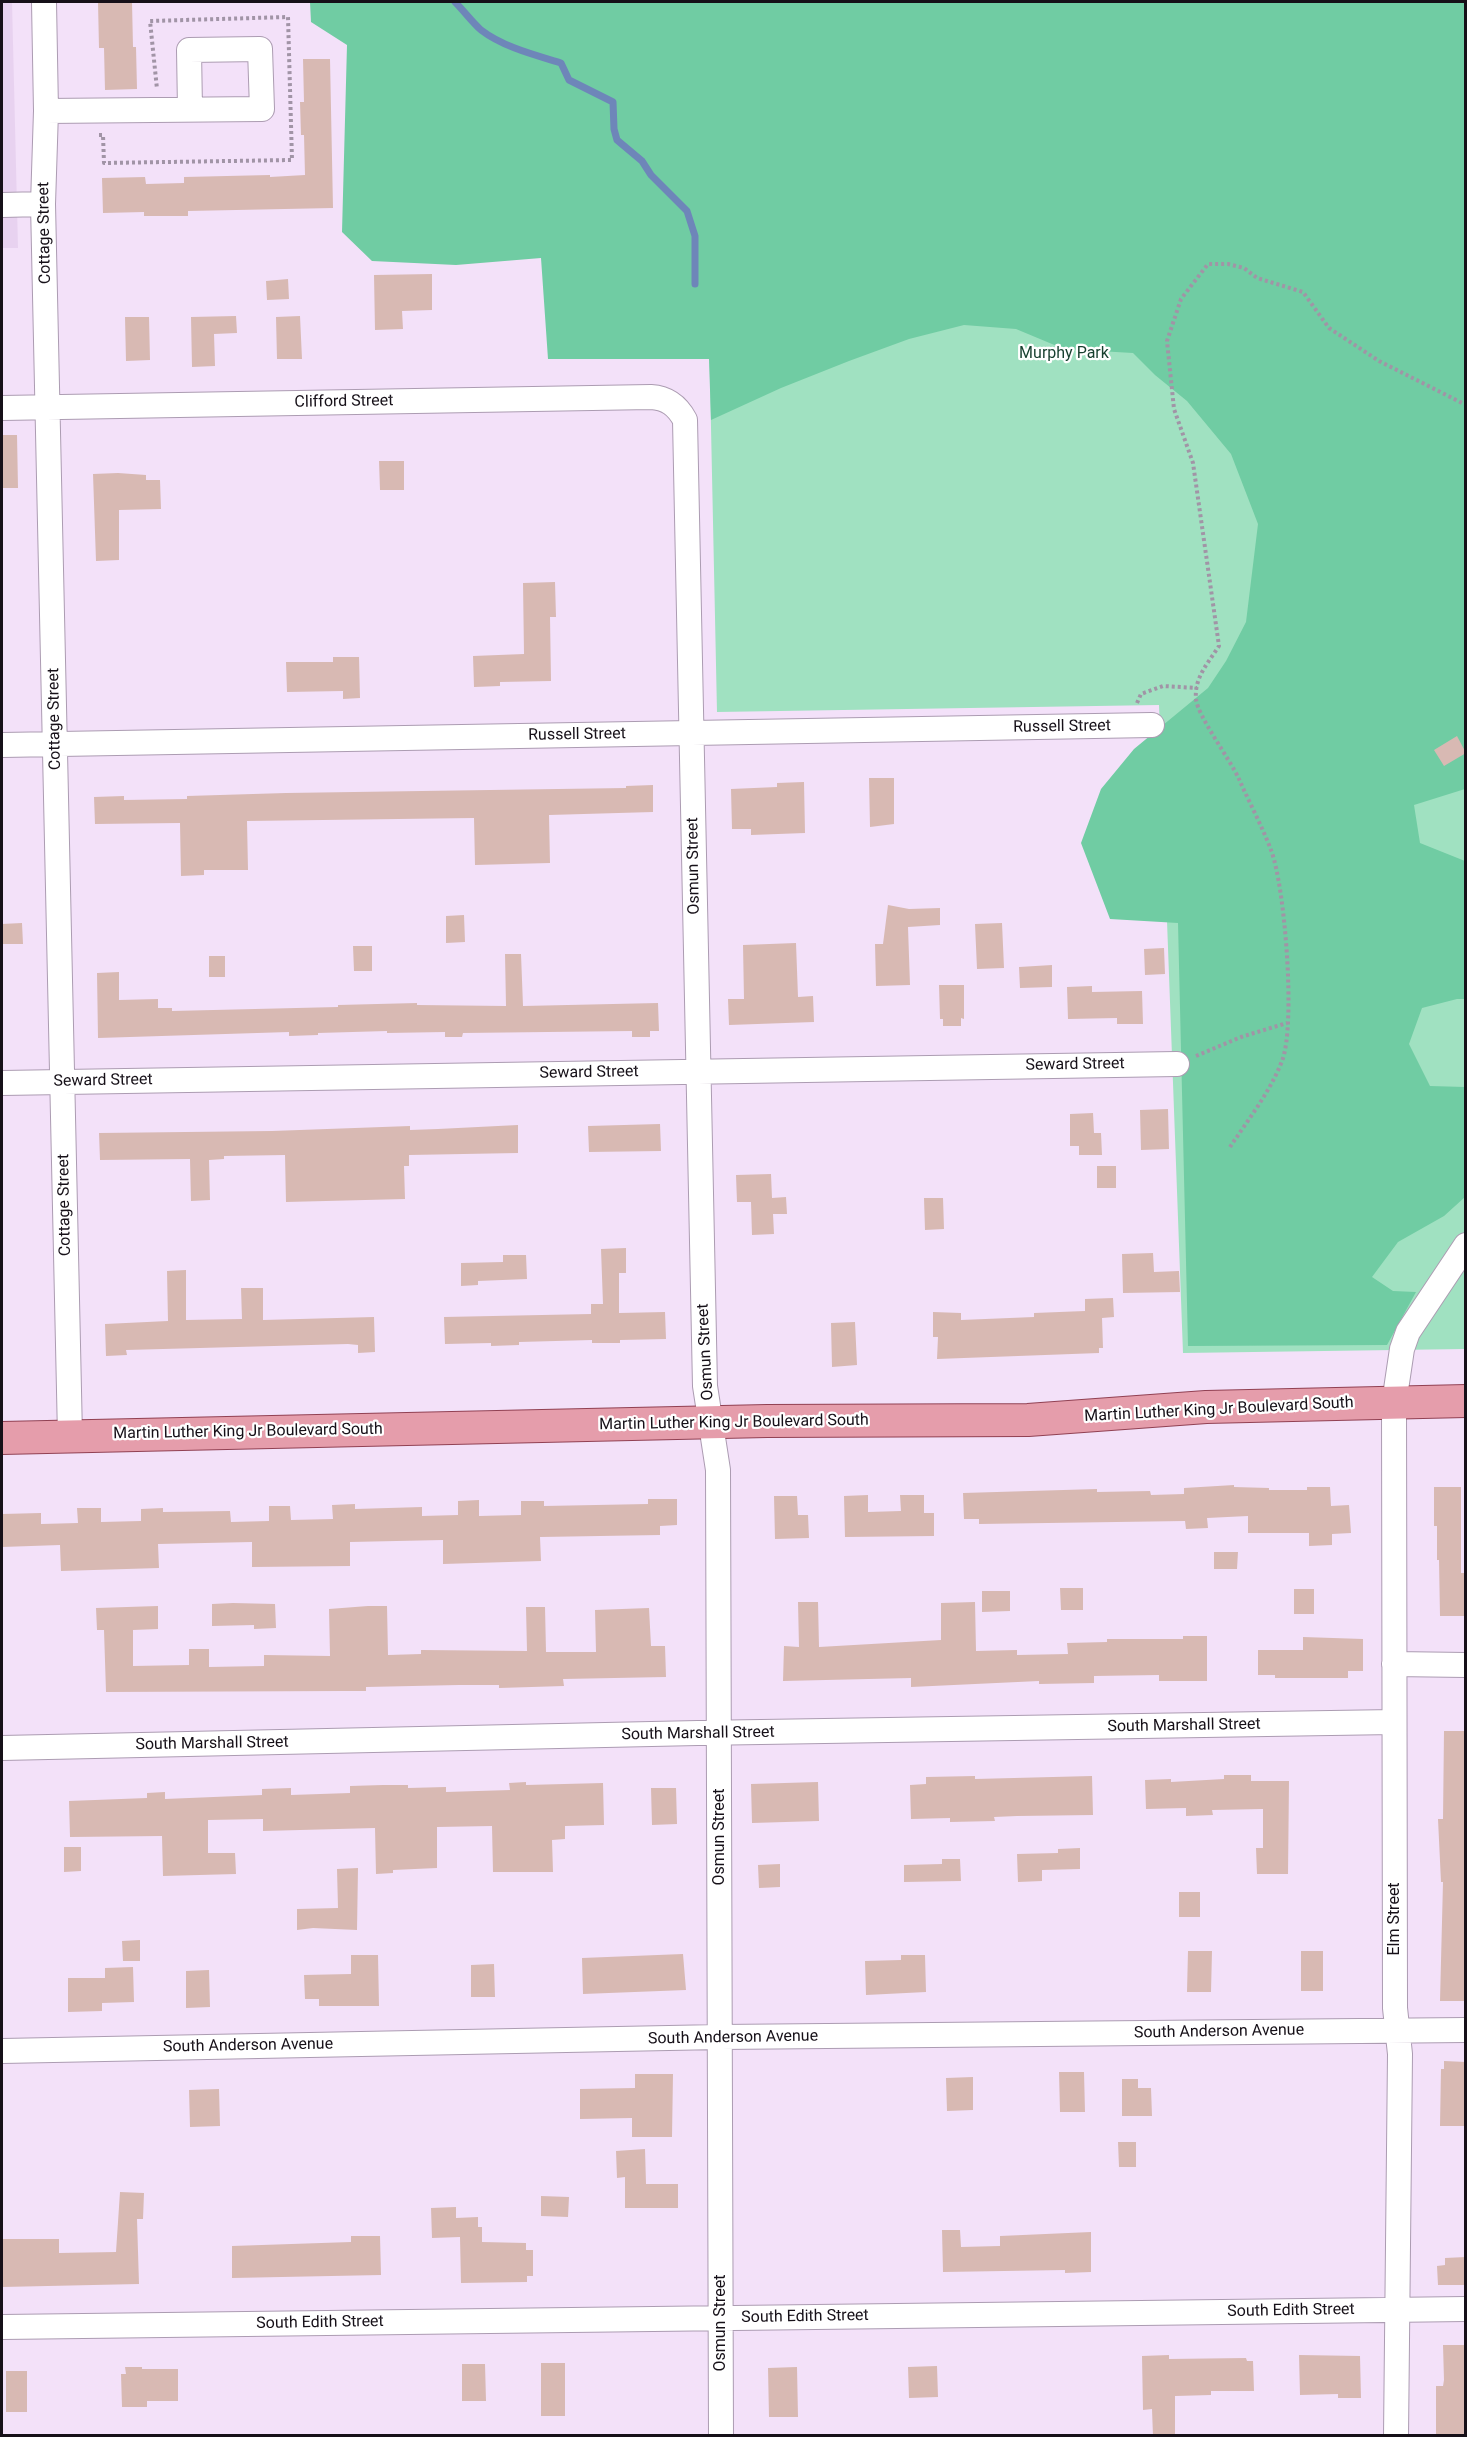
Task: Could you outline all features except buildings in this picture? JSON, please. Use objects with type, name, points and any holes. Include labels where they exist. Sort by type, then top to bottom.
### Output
[{"type":"main road","name":"Martin Luther King Jr Boulevard South","points":[[2,1438],[711,1423],[1028,1420],[1206,1407],[1466,1401]]},
{"type":"street","name":"Cottage Street","points":[[44,2],[46,111],[43,204],[70,1436]]},
{"type":"street","points":[[46,111],[190,109]]},
{"type":"street","points":[[2,205],[43,204]]},
{"type":"street","name":"Clifford Street","points":[[2,408],[651,397],[668,400],[681,413]]},
{"type":"street","name":"Osmun Street","points":[[681,413],[685,420],[686,433],[705,1386],[718,1470],[721,2436]]},
{"type":"street","name":"Russell Street","points":[[2,745],[1152,725]]},
{"type":"street","name":"Seward Street","points":[[2,1083],[1177,1064]]},
{"type":"street","name":"Elm Street","points":[[1396,2436],[1400,2054],[1395,2008],[1394,1403],[1402,1349],[1408,1332],[1465,1249]]},
{"type":"street","points":[[1394,1664],[1466,1665]]},
{"type":"street","name":"South Marshall Street","points":[[2,1748],[1395,1722]]},
{"type":"street","name":"South Anderson Avenue","points":[[2,2051],[720,2037],[1466,2030]]},
{"type":"street","name":"South Edith Street","points":[[2,2327],[1466,2309]]},
{"type":"path","points":[[1230,1147],[1261,1100],[1283,1060],[1287,1023],[1287,958],[1280,887],[1272,851],[1237,775],[1196,701],[1198,678],[1219,646],[1193,463],[1174,409],[1167,341],[1181,299],[1201,272],[1208,264],[1228,264],[1244,268],[1257,278],[1303,292],[1329,328],[1379,361],[1466,405]]},
{"type":"path","points":[[1134,709],[1142,694],[1163,686],[1197,688]]},
{"type":"path","points":[[1177,1064],[1241,1037],[1287,1023]]},
{"type":"shaded area","points":[[2,2],[12,2],[18,248],[2,248]]},
{"type":"green space","name":"Murphy Park","points":[[310,2],[1465,2],[1465,789],[1414,805],[1420,843],[1465,861],[1465,999],[1422,1008],[1409,1044],[1430,1086],[1465,1087],[1465,1197],[1444,1216],[1398,1242],[1372,1277],[1393,1291],[1416,1292],[1387,1345],[1188,1346],[1178,923],[1110,919],[1081,843],[1101,789],[1134,749],[1208,688],[1226,661],[1246,622],[1258,524],[1231,454],[1187,401],[1155,375],[1133,353],[1064,349],[1016,329],[964,325],[909,339],[781,388],[711,420],[709,359],[548,359],[541,258],[456,265],[372,261],[342,232],[347,45],[311,22]]},
{"type":"green space","name":"Murphy Park","points":[[1465,2],[1465,1349],[1183,1353],[1159,705],[717,712],[707,237]]},
{"type":"waterway","points":[[455,2],[481,30],[490,36],[520,50],[561,63],[569,80],[613,102],[614,129],[617,140],[642,161],[651,175],[687,211],[695,236],[695,284]]}]
